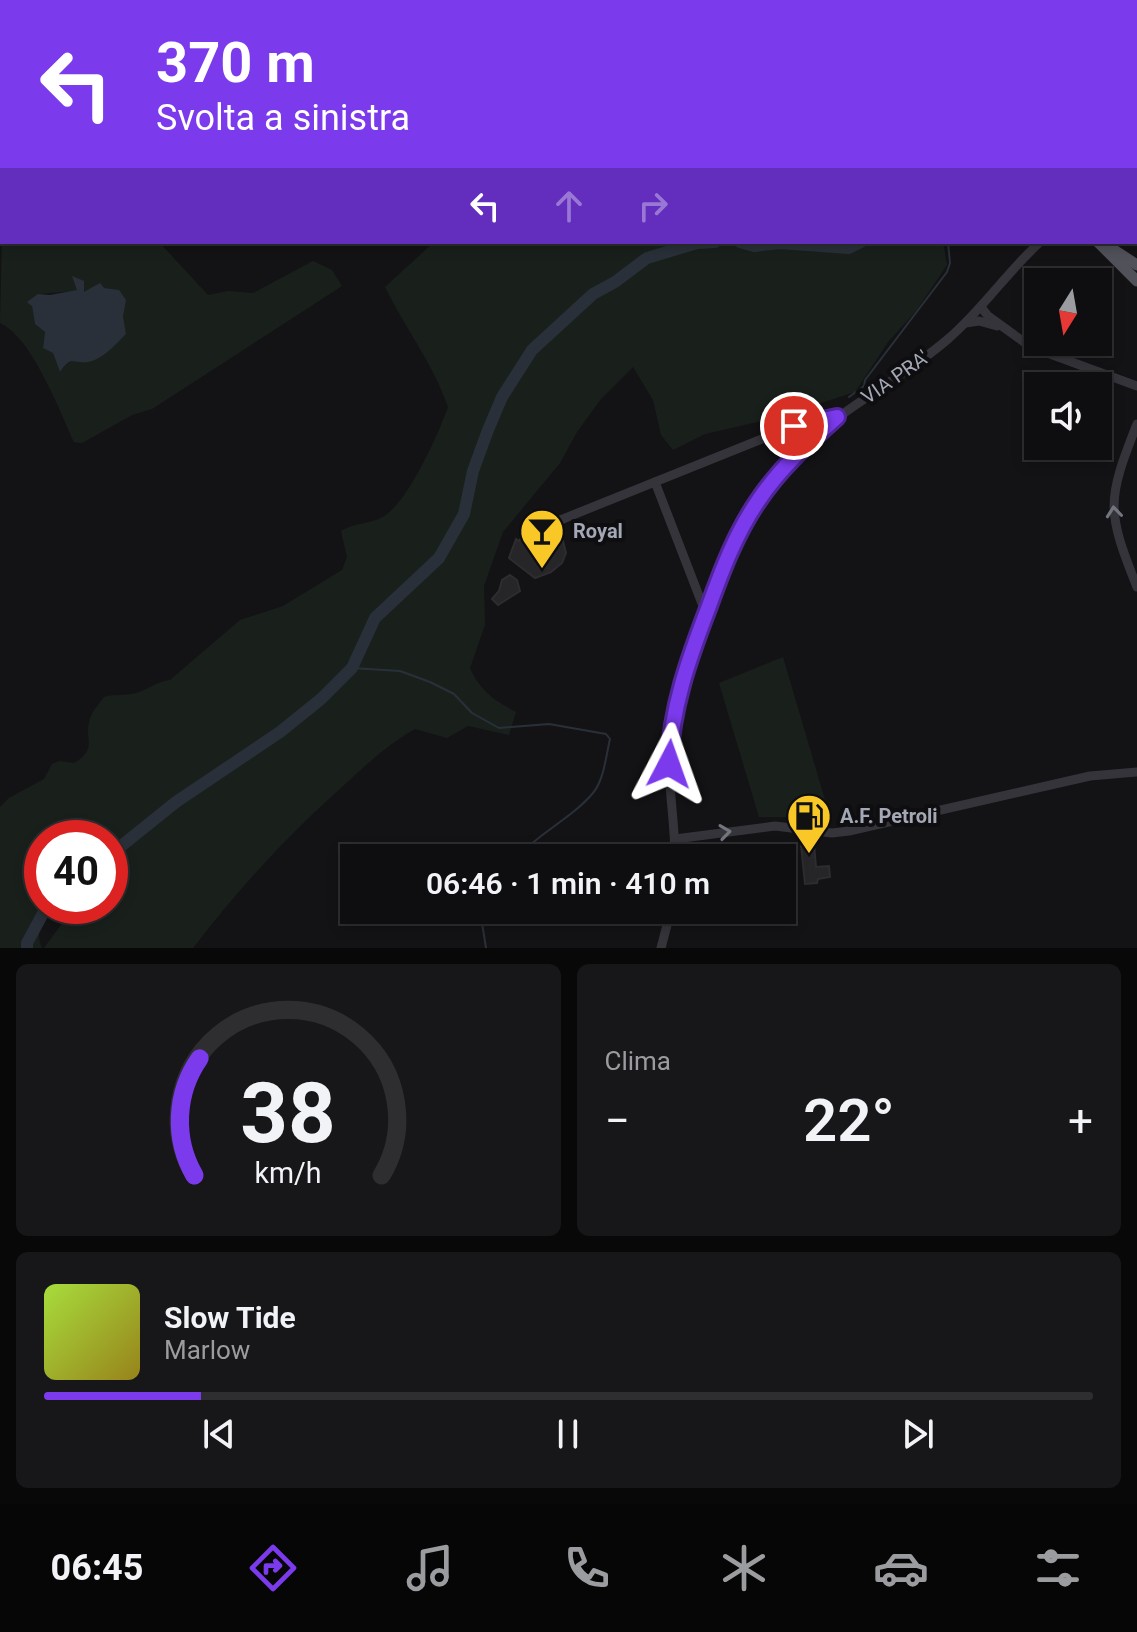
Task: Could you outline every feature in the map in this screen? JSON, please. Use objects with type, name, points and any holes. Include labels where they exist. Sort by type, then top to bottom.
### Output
[{"type":"main road","points":[[1102,244],[1137,272]]},
{"type":"main road","points":[[1102,244],[1137,281]]},
{"type":"main road","points":[[1103,244],[1137,265]]},
{"type":"street","name":"VIA PRA'","points":[[1023,257],[1029,244]]},
{"type":"street","name":"VIA PRA'","points":[[675,844],[670,739],[679,690],[727,557],[757,502],[784,466],[837,417],[915,365],[966,323],[1038,244]]},
{"type":"street","points":[[981,307],[1008,331]]},
{"type":"street","points":[[966,323],[989,323],[1048,355],[1137,386]]},
{"type":"street","points":[[538,529],[794,426],[837,417]]},
{"type":"street","points":[[1137,424],[1116,477],[1112,503],[1120,541],[1137,587]]},
{"type":"street","points":[[655,482],[706,614]]},
{"type":"street","points":[[675,839],[775,826],[832,833],[849,831],[1100,774],[1136,772]]},
{"type":"street","points":[[661,948],[667,924]]},
{"type":"shaded area","points":[[2,244],[161,244],[208,295],[228,291],[253,293],[313,261],[332,270],[342,286],[152,409],[132,415],[82,443],[74,442],[33,358],[12,331],[0,323]],"holes":[[[73,276],[84,292],[123,316],[126,334],[89,362],[72,361],[60,372],[53,353],[43,347],[45,332],[35,324],[32,306],[38,294],[78,291]]]},
{"type":"shaded area","points":[[432,244],[943,244],[947,265],[916,311],[888,342],[855,392],[771,419],[705,434],[673,450],[661,435],[653,400],[633,367],[601,399],[577,432],[560,463],[503,532],[484,586],[485,625],[470,668],[488,694],[516,712],[509,735],[468,726],[447,738],[415,729],[396,741],[360,770],[283,843],[193,948],[44,948],[62,924],[128,924],[128,820],[24,820],[24,924],[43,924],[39,935],[42,948],[0,948],[0,807],[9,798],[44,779],[52,764],[59,761],[74,763],[82,758],[88,748],[91,716],[104,697],[136,693],[170,680],[240,620],[283,606],[342,570],[347,557],[341,531],[376,520],[396,506],[430,449],[448,407],[435,375],[385,287]]},
{"type":"shaded area","points":[[72,276],[84,281],[84,292],[100,283],[104,288],[119,290],[126,300],[123,316],[126,334],[99,358],[88,362],[70,362],[60,372],[53,353],[43,348],[45,332],[35,324],[32,306],[27,302],[38,294],[77,290]]},
{"type":"shaded area","points":[[783,657],[830,817],[759,817],[719,683]]},
{"type":"building","name":"Royal","points":[[551,534],[563,541],[566,553],[562,563],[551,572],[535,578],[509,558],[516,539],[519,541],[523,535],[531,541]]},
{"type":"building","points":[[510,575],[517,580],[520,591],[498,605],[492,599],[499,591],[502,580]]},
{"type":"building","name":"A.F. Petroli","points":[[814,844],[816,867],[829,866],[830,877],[805,884],[801,845]]},
{"type":"waterway","points":[[128,841],[176,802],[280,732],[321,699],[352,668],[375,618],[439,558],[464,514],[473,471],[488,430],[502,397],[532,350],[593,294],[647,258],[694,244]]},
{"type":"waterway","points":[[747,244],[771,244]]},
{"type":"waterway","points":[[794,244],[849,248],[857,244]]},
{"type":"waterway","points":[[849,397],[864,386],[865,380],[947,272],[950,263],[948,244]]},
{"type":"waterway","points":[[352,668],[400,671],[430,682],[454,694],[472,713],[499,728],[549,724],[606,734],[610,739],[606,760],[593,793],[532,844]]},
{"type":"waterway","points":[[27,948],[37,924]]},
{"type":"waterway","points":[[482,924],[486,948]]},
{"type":"place","name":"Royal","points":[[542,570]]},
{"type":"place","name":"A.F. Petroli","points":[[809,855]]},
{"type":"route","points":[[669,764],[679,690],[727,557],[757,502],[784,466],[837,417],[794,426]]}]
